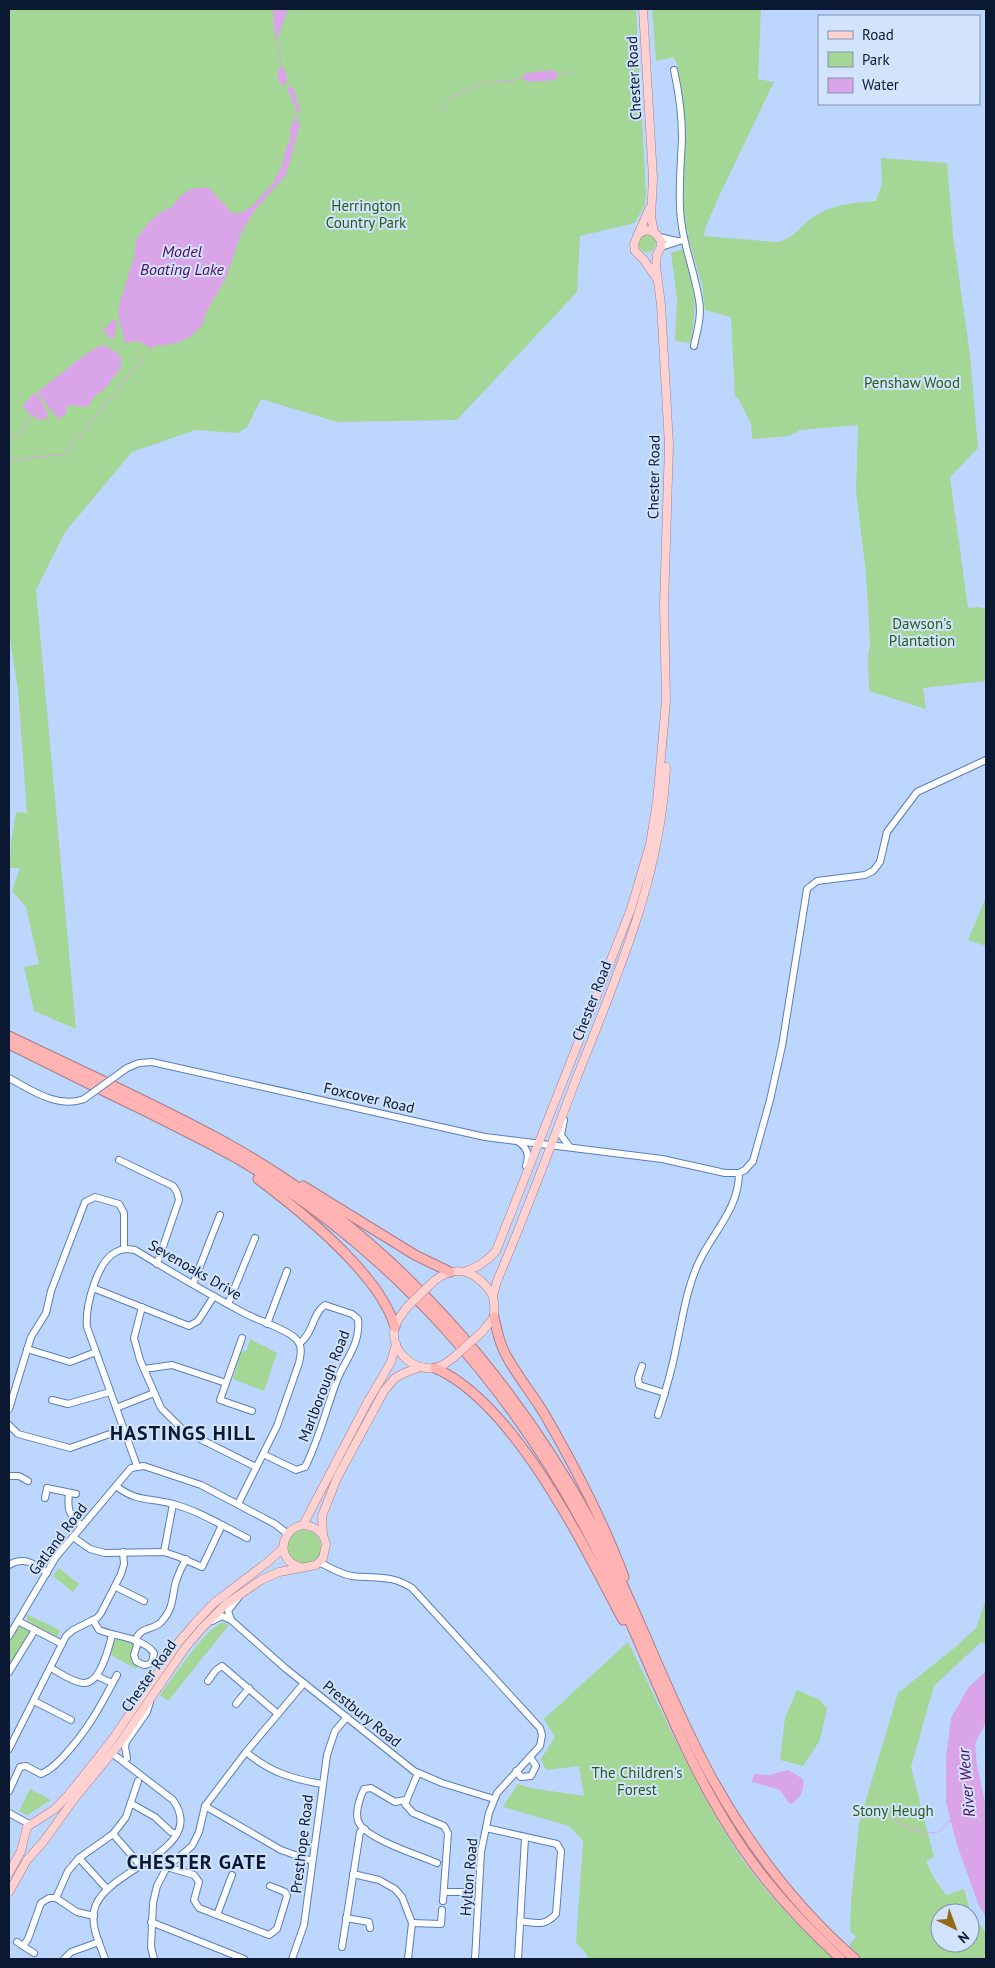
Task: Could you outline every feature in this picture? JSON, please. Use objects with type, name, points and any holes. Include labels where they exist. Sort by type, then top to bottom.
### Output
[{"type":"highway","points":[[9,1036],[135,1096],[262,1161],[415,1255],[450,1272]]},
{"type":"highway","points":[[9,1044],[195,1136],[279,1186],[339,1230],[402,1285],[443,1326],[483,1372],[515,1414],[539,1448],[579,1517],[614,1587],[699,1775],[744,1850],[793,1913],[841,1959]]},
{"type":"highway","points":[[195,1136],[253,1175],[314,1224],[354,1263],[382,1297],[390,1311],[395,1327]]},
{"type":"highway","points":[[230,1146],[295,1187],[345,1224],[408,1279],[473,1348],[515,1401],[564,1473],[606,1551],[707,1769],[738,1823],[766,1864],[798,1904],[855,1959]]},
{"type":"highway","points":[[494,1317],[498,1336],[507,1357],[553,1430],[610,1538],[648,1639]]},
{"type":"highway","points":[[435,1368],[457,1379],[480,1399],[508,1429],[523,1450],[554,1494],[654,1676]]},
{"type":"main road","name":"Chester Road","points":[[644,9],[653,178],[651,222],[656,234]]},
{"type":"main road","name":"Chester Road","points":[[638,234],[651,205]]},
{"type":"main road","points":[[658,281],[659,250],[656,234],[646,230],[638,234],[634,244],[636,251],[640,255],[650,257],[659,250]]},
{"type":"main road","name":"Chester Road","points":[[493,1296],[497,1281],[620,968],[646,893],[663,803],[667,748],[664,605],[669,445],[658,281],[640,255]]},
{"type":"main road","name":"Chester Road","points":[[466,1271],[488,1260],[496,1251],[538,1142],[595,1004],[638,887],[650,844],[657,802],[666,705]]},
{"type":"main road","points":[[288,1534],[293,1529],[303,1525],[311,1513],[367,1403],[391,1362],[396,1344],[395,1327],[407,1307],[434,1281],[450,1272],[466,1271],[475,1276],[493,1296],[494,1317],[482,1332],[454,1357],[435,1368],[420,1367],[402,1374],[389,1384],[337,1478],[328,1498],[322,1516],[323,1535],[326,1544],[325,1552],[319,1562]]},
{"type":"main road","points":[[396,1344],[404,1358],[420,1367]]},
{"type":"main road","points":[[303,1525],[318,1529],[323,1535]]},
{"type":"main road","name":"Chester Road","points":[[32,1823],[55,1810],[110,1749],[178,1643],[195,1623],[214,1603],[269,1562],[283,1548],[284,1540],[288,1534]]},
{"type":"main road","points":[[283,1548],[287,1558],[295,1566],[302,1568]]},
{"type":"main road","name":"Chester Road","points":[[9,1892],[27,1860],[42,1843],[110,1749],[152,1696],[185,1648],[202,1628],[226,1604],[248,1588],[279,1572],[308,1568],[319,1562]]},
{"type":"main road","points":[[9,1873],[21,1850],[25,1834],[32,1823],[45,1825],[48,1835]]},
{"type":"main road","points":[[25,1834],[31,1843],[42,1843]]},
{"type":"street","points":[[674,70],[680,108],[682,138],[680,241],[699,300],[700,319],[694,346]]},
{"type":"street","points":[[656,234],[680,241]]},
{"type":"street","points":[[659,250],[680,241]]},
{"type":"street","points":[[658,1414],[676,1349],[691,1281],[702,1256],[731,1210],[736,1198],[739,1173],[745,1170],[753,1161],[770,1100],[782,1046],[807,889],[817,882],[865,875],[873,871],[880,862],[887,832],[917,792],[986,760]]},
{"type":"street","name":"Foxcover Road","points":[[9,1078],[59,1102],[77,1101],[84,1099],[127,1068],[139,1062],[152,1062],[485,1137],[538,1142],[662,1159],[725,1173],[739,1173]]},
{"type":"street","points":[[569,1146],[563,1139],[561,1130],[577,1078]]},
{"type":"street","points":[[516,1141],[525,1147],[528,1154],[518,1193]]},
{"type":"street","points":[[120,1160],[173,1186],[177,1192],[179,1200],[158,1264]]},
{"type":"street","points":[[9,1409],[31,1337],[46,1313],[51,1291],[85,1202],[95,1196],[119,1204],[124,1213],[124,1248]]},
{"type":"street","points":[[193,1284],[220,1215]]},
{"type":"street","points":[[228,1304],[255,1238]]},
{"type":"street","name":"Sevenoaks Drive","points":[[137,1466],[87,1327],[86,1319],[87,1306],[93,1288],[106,1259],[114,1252],[124,1248],[135,1250],[228,1304],[286,1332],[300,1343]]},
{"type":"street","points":[[267,1324],[287,1271]]},
{"type":"street","points":[[93,1288],[189,1326],[198,1321],[214,1296]]},
{"type":"street","name":"Marlborough Road","points":[[263,1454],[296,1470],[305,1467],[338,1378],[352,1354],[359,1325],[358,1319],[352,1314],[324,1305],[318,1312],[307,1338],[300,1343]]},
{"type":"street","points":[[142,1307],[134,1338],[144,1369],[161,1408],[184,1431],[256,1467]]},
{"type":"street","points":[[242,1338],[220,1400],[252,1411]]},
{"type":"street","points":[[238,1504],[277,1426],[299,1363],[300,1343]]},
{"type":"street","points":[[27,1349],[70,1362],[96,1352]]},
{"type":"street","points":[[144,1369],[172,1365],[226,1383]]},
{"type":"street","points":[[642,1366],[638,1378],[639,1385],[665,1393]]},
{"type":"street","points":[[52,1400],[68,1404],[110,1392]]},
{"type":"street","points":[[116,1408],[154,1393]]},
{"type":"street","points":[[9,1425],[18,1434],[70,1448],[124,1429]]},
{"type":"street","points":[[137,1466],[144,1466],[201,1485],[275,1524],[288,1534]]},
{"type":"street","name":"Gatland Road","points":[[9,1636],[56,1558],[131,1468],[137,1466]]},
{"type":"street","points":[[9,1476],[19,1476],[28,1481]]},
{"type":"street","points":[[116,1486],[133,1498],[173,1504],[201,1514],[247,1538]]},
{"type":"street","points":[[45,1498],[47,1488],[73,1493],[68,1508],[72,1516],[82,1526]]},
{"type":"street","points":[[164,1552],[173,1504]]},
{"type":"street","points":[[73,1537],[90,1549],[105,1553],[164,1552],[186,1559],[202,1567],[222,1525]]},
{"type":"street","points":[[9,1749],[66,1636],[101,1613],[116,1586],[124,1564],[123,1552]]},
{"type":"street","points":[[93,1620],[99,1630],[137,1642],[141,1631],[159,1624],[163,1620],[173,1603],[175,1584],[186,1559]]},
{"type":"street","points":[[9,1565],[16,1561],[28,1561],[47,1573]]},
{"type":"street","points":[[319,1562],[338,1572],[352,1576],[392,1578],[412,1588],[537,1722],[542,1735],[540,1746],[516,1771],[494,1799]]},
{"type":"street","points":[[116,1586],[144,1601]]},
{"type":"street","points":[[231,1620],[228,1614],[229,1607],[248,1588]]},
{"type":"street","points":[[202,1628],[222,1616],[231,1620]]},
{"type":"street","name":"Prestbury Road","points":[[231,1620],[304,1683],[418,1773],[442,1784],[494,1799]]},
{"type":"street","points":[[18,1621],[62,1644]]},
{"type":"street","points":[[9,1672],[35,1630]]},
{"type":"street","points":[[51,1668],[85,1684],[97,1676],[107,1654],[112,1635]]},
{"type":"street","points":[[208,1681],[216,1670],[222,1666],[278,1714]]},
{"type":"street","points":[[10,1786],[20,1767],[26,1766],[42,1774],[49,1771],[88,1728],[117,1675]]},
{"type":"street","points":[[97,1676],[112,1683]]},
{"type":"street","points":[[154,1959],[151,1922],[152,1903],[157,1886],[167,1867],[192,1846],[199,1832],[205,1806],[246,1752],[304,1683]]},
{"type":"street","points":[[236,1704],[249,1688]]},
{"type":"street","points":[[126,1758],[126,1742],[147,1712],[152,1696]]},
{"type":"street","points":[[34,1701],[71,1720]]},
{"type":"street","name":"Presthope Road","points":[[292,1959],[304,1925],[327,1755],[335,1731],[347,1718]]},
{"type":"street","points":[[9,1733],[16,1737]]},
{"type":"street","points":[[110,1749],[118,1751],[130,1760],[134,1769]]},
{"type":"street","points":[[105,1959],[95,1928],[96,1903],[107,1889],[164,1849],[177,1834],[181,1821],[179,1809],[173,1800],[114,1755],[110,1749]]},
{"type":"street","points":[[246,1752],[260,1765],[280,1774],[296,1780],[322,1784]]},
{"type":"street","points":[[516,1771],[521,1777],[532,1776],[536,1766],[530,1757]]},
{"type":"street","points":[[418,1773],[405,1800],[405,1804],[413,1813],[444,1826],[448,1833],[443,1900]]},
{"type":"street","points":[[56,1898],[68,1871],[79,1858],[113,1834],[126,1817],[132,1804],[138,1781]]},
{"type":"street","points":[[405,1800],[395,1802],[371,1788],[364,1789],[360,1796],[359,1823],[365,1829],[394,1846],[437,1863]]},
{"type":"street","name":"Hylton Road","points":[[476,1959],[481,1852],[494,1799]]},
{"type":"street","points":[[132,1804],[155,1817],[171,1832],[177,1834]]},
{"type":"street","points":[[205,1806],[282,1850],[312,1861]]},
{"type":"street","points":[[9,1812],[32,1823]]},
{"type":"street","points":[[486,1828],[556,1844],[561,1852],[556,1914],[544,1923],[520,1921]]},
{"type":"street","points":[[342,1947],[360,1832],[365,1829]]},
{"type":"street","points":[[113,1834],[140,1866]]},
{"type":"street","points":[[518,1959],[526,1838]]},
{"type":"street","points":[[79,1858],[107,1889]]},
{"type":"street","points":[[167,1867],[194,1875],[199,1882],[194,1900],[199,1908],[269,1935],[277,1929],[287,1896],[285,1892],[270,1886]]},
{"type":"street","points":[[353,1874],[379,1880],[395,1889],[406,1903],[412,1923],[408,1959]]},
{"type":"street","points":[[217,1915],[232,1875]]},
{"type":"street","points":[[444,1892],[470,1892]]},
{"type":"street","points":[[34,1953],[20,1944],[28,1939],[41,1903],[50,1898],[56,1898],[77,1912],[94,1916]]},
{"type":"street","points":[[412,1923],[441,1924],[442,1910]]},
{"type":"street","points":[[346,1918],[369,1922],[370,1928]]},
{"type":"street","points":[[151,1922],[244,1959]]},
{"type":"street","points":[[64,1959],[71,1952],[99,1942]]},
{"type":"green space","name":"Herrington Country Park","points":[[9,9],[636,9],[646,193],[645,204],[635,223],[580,236],[577,292],[457,420],[337,422],[261,399],[247,427],[238,433],[195,430],[132,452],[65,532],[36,590],[76,1029],[34,1011],[24,967],[39,964],[26,907],[12,891],[20,868],[10,868],[11,844],[16,812],[27,813],[18,691],[9,631]]},
{"type":"green space","points":[[652,9],[761,9],[758,79],[774,82],[719,196],[706,226],[704,236],[782,241],[792,236],[812,218],[827,210],[843,205],[876,201],[882,184],[881,158],[947,163],[953,235],[970,355],[978,448],[950,477],[968,608],[979,607],[986,609],[986,681],[923,688],[926,709],[869,691],[868,657],[870,643],[866,574],[856,491],[858,425],[800,430],[789,436],[752,439],[751,424],[738,398],[735,397],[731,317],[705,310],[702,285],[687,234],[689,232],[686,229],[684,205],[685,130],[677,65],[674,57],[656,61]]},
{"type":"green space","points":[[647,234],[653,237],[656,243],[653,249],[647,252],[641,249],[638,243],[641,237]]},
{"type":"green space","points":[[683,249],[694,295],[693,330],[690,343],[675,341],[677,298],[671,253]]},
{"type":"green space","points":[[986,897],[986,946],[968,940]]},
{"type":"green space","points":[[250,1339],[277,1353],[264,1391],[233,1379],[241,1352],[247,1350]]},
{"type":"green space","points":[[304,1530],[311,1531],[316,1535],[320,1540],[320,1554],[316,1559],[311,1563],[304,1564],[297,1563],[292,1559],[288,1554],[287,1547],[288,1540],[292,1535],[297,1531]]},
{"type":"green space","points":[[59,1568],[79,1584],[73,1592],[53,1576]]},
{"type":"green space","name":"Stony Heugh","points":[[986,1599],[986,1642],[980,1643],[934,1686],[911,1767],[934,1857],[926,1861],[934,1878],[946,1895],[964,1889],[968,1903],[930,1903],[930,1953],[980,1953],[980,1924],[986,1933],[986,1959],[863,1959],[850,1947],[850,1944],[856,1937],[850,1931],[859,1823],[898,1693],[976,1628]]},
{"type":"green space","points":[[26,1614],[60,1630],[57,1637],[28,1622]]},
{"type":"green space","points":[[18,1621],[35,1630],[9,1672],[9,1636]]},
{"type":"green space","points":[[223,1622],[229,1625],[168,1701],[160,1695],[207,1634]]},
{"type":"green space","points":[[119,1638],[134,1644],[138,1665],[136,1669],[109,1654],[113,1642]]},
{"type":"green space","name":"The Children's Forest","points":[[628,1642],[701,1791],[740,1856],[777,1903],[834,1959],[587,1959],[587,1955],[576,1943],[583,1841],[569,1826],[503,1807],[518,1784],[530,1788],[584,1796],[579,1766],[546,1770],[541,1759],[555,1737],[544,1719]]},
{"type":"green space","points":[[797,1690],[820,1700],[827,1709],[820,1740],[803,1766],[780,1760],[785,1718]]},
{"type":"green space","points":[[30,1789],[51,1800],[27,1815],[19,1811]]},
{"type":"water","points":[[273,9],[288,9],[278,37],[276,37],[274,29]]},
{"type":"water","points":[[282,66],[287,80],[285,85],[278,81],[278,69]]},
{"type":"water","points":[[554,70],[558,74],[555,80],[528,82],[523,78],[523,75],[527,73]]},
{"type":"water","name":"Model Boating Lake","points":[[288,85],[293,88],[300,109],[296,117],[300,125],[286,175],[255,210],[242,231],[226,278],[204,316],[204,323],[188,338],[173,344],[151,348],[137,341],[125,343],[118,313],[134,257],[136,239],[150,221],[161,212],[172,207],[180,196],[191,189],[208,187],[232,213],[240,213],[251,207],[274,182],[282,165],[286,147],[290,141],[290,128],[296,114],[296,109],[287,89]]},
{"type":"water","points":[[114,319],[117,322],[114,338],[110,339],[103,330]]},
{"type":"water","points":[[102,345],[110,348],[121,357],[121,368],[104,390],[98,393],[87,407],[68,405],[65,415],[57,419],[38,392],[87,353]]},
{"type":"water","points":[[37,393],[48,415],[44,420],[32,416],[23,405]]},
{"type":"water","name":"River Wear","points":[[986,1671],[986,1722],[975,1744],[977,1765],[986,1807],[986,1917],[980,1908],[980,1903],[978,1903],[957,1845],[946,1802],[946,1758],[951,1718],[968,1688]]},
{"type":"water","points":[[788,1770],[803,1779],[802,1793],[792,1804],[789,1803],[780,1790],[752,1782],[754,1774],[770,1775]]},
{"type":"waterway","points":[[276,36],[282,66]]},
{"type":"waterway","points":[[558,75],[573,72]]},
{"type":"waterway","points":[[488,83],[523,79]]},
{"type":"waterway","points":[[439,110],[458,93],[483,84]]},
{"type":"waterway","points":[[148,352],[151,348]]},
{"type":"waterway","points":[[119,355],[121,349]]},
{"type":"waterway","points":[[9,460],[64,454],[145,356]]},
{"type":"waterway","points":[[9,442],[27,424],[31,414]]},
{"type":"waterway","points":[[880,1809],[907,1827],[923,1832],[938,1832]]},
{"type":"waterway","points":[[940,1831],[949,1821],[952,1822]]},
{"type":"district","name":"HASTINGS HILL","points":[[183,1433]]},
{"type":"district","name":"CHESTER GATE","points":[[197,1862]]},
{"type":"park label","name":"Penshaw Wood","points":[[912,383]]},
{"type":"park label","name":"Dawson's Plantation","points":[[922,632]]}]
